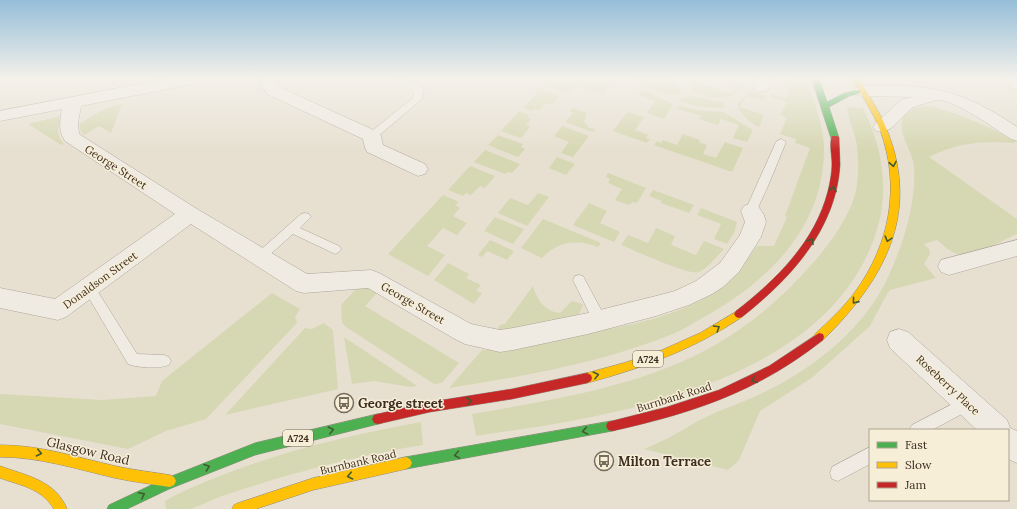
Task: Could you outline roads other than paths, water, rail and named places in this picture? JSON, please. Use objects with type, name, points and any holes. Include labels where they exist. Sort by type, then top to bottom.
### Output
[{"type":"main road","name":"A724","points":[[170,481],[260,447],[430,406],[560,385],[625,368],[678,348],[712,331],[735,317],[762,297],[783,277],[809,245],[820,226],[832,196],[836,172],[836,151],[832,125],[825,103]]},
{"type":"main road","points":[[826,106],[832,103]]},
{"type":"main road","name":"Burnbank Road","points":[[238,509],[317,484],[388,467],[624,424],[678,410],[724,395],[765,375],[800,353],[826,332],[864,291],[877,269],[885,250],[892,226],[896,188],[894,163],[882,127],[869,103]]},
{"type":"main road","name":"Glasgow Road","points":[[0,451],[13,450],[36,452],[117,472],[170,481]]},
{"type":"main road","points":[[0,472],[40,486],[52,495],[61,509]]},
{"type":"main road","points":[[113,509],[170,481]]},
{"type":"street","points":[[0,116],[64,103]]},
{"type":"street","name":"George Street","points":[[73,103],[68,119],[68,129],[71,137],[190,214],[261,256],[304,284],[371,279],[462,331],[485,339],[500,341],[513,339],[600,321],[674,301],[692,294],[709,285],[724,273],[739,255],[751,236],[756,222],[755,215],[751,211]]},
{"type":"street","points":[[300,103],[372,136],[374,148],[418,169]]},
{"type":"street","points":[[882,127],[907,104],[911,103]]},
{"type":"street","points":[[963,103],[1017,135]]},
{"type":"street","name":"Donaldson Street","points":[[0,298],[58,310],[190,214]]},
{"type":"street","points":[[949,266],[1017,248]]},
{"type":"street","name":"Roseberry Place","points":[[899,340],[996,429]]},
{"type":"street","points":[[1009,441],[1017,449]]},
{"type":"lane","points":[[372,136],[412,103]]},
{"type":"lane","points":[[751,211],[781,142]]},
{"type":"lane","points":[[261,256],[305,217]]},
{"type":"lane","points":[[292,229],[335,249]]},
{"type":"lane","points":[[579,280],[600,321]]},
{"type":"lane","points":[[89,288],[133,360],[164,361]]},
{"type":"lane","points":[[919,429],[968,404]]},
{"type":"lane","points":[[838,472],[869,456]]},
{"type":"place","name":"George street","points":[[344,403]]},
{"type":"place","name":"Milton Terrace","points":[[604,461]]}]
